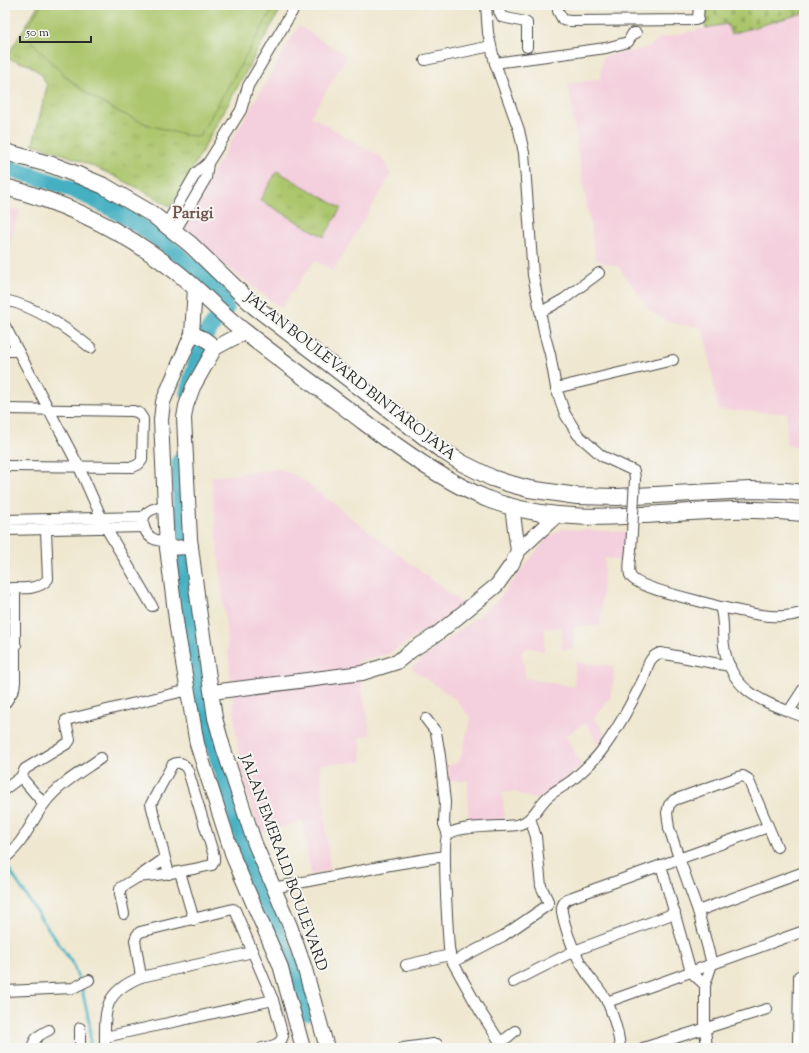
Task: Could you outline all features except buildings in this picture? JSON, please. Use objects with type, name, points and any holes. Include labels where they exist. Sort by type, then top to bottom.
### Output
[{"type":"main road","name":"JALAN BOULEVARD BINTARO JAYA","points":[[5,152],[52,165],[78,175],[104,186],[152,214],[171,228],[209,262],[254,306],[443,451],[462,463],[492,478],[529,489],[577,496],[611,497],[750,490],[804,493]]},
{"type":"main road","name":"JALAN BOULEVARD BINTARO JAYA","points":[[5,187],[61,205],[95,220],[133,241],[174,270],[239,327],[387,439],[458,485],[491,500],[512,507],[557,515],[619,517],[732,510],[763,510],[804,513]]},
{"type":"main road","name":"JALAN EMERALD BOULEVARD","points":[[194,288],[194,334],[163,402],[161,420],[164,506],[198,602],[215,718],[223,747],[255,844],[290,926],[304,966],[327,1048]]},
{"type":"main road","points":[[194,334],[202,336],[213,346],[239,327]]},
{"type":"main road","name":"JALAN EMERALD BOULEVARD","points":[[213,346],[193,386],[186,406],[184,418],[178,544],[177,628],[198,744],[234,859],[280,965],[303,1048]]},
{"type":"main road","points":[[363,421],[371,420],[376,417],[379,412],[380,403]]},
{"type":"main road","points":[[387,439],[386,430],[388,424],[393,420],[401,419]]},
{"type":"main road","points":[[512,507],[518,551]]},
{"type":"main road","points":[[212,692],[362,673],[397,662],[412,650],[437,634],[497,585],[512,564],[518,551],[557,515]]},
{"type":"street","points":[[171,228],[196,173],[208,163],[243,106],[248,86],[296,5]]},
{"type":"street","points":[[486,5],[486,21],[495,63],[519,130],[524,153],[533,275],[556,388],[565,414],[578,435],[602,456],[634,471],[635,479],[630,576],[634,580],[654,590],[720,607],[766,616],[791,616],[804,612]]},
{"type":"street","points":[[498,5],[502,17],[527,23],[527,47]]},
{"type":"street","points":[[558,5],[558,11],[563,20],[570,21],[695,20],[698,19],[699,5]]},
{"type":"street","points":[[495,63],[606,48],[628,42],[633,33],[636,33]]},
{"type":"street","points":[[426,60],[491,46]]},
{"type":"street","points":[[541,312],[564,298],[599,273]]},
{"type":"street","points":[[5,300],[36,311],[72,333],[91,348]]},
{"type":"street","points":[[5,326],[79,467],[106,528],[152,606]]},
{"type":"street","points":[[5,351],[18,351]]},
{"type":"street","points":[[556,388],[673,360]]},
{"type":"street","points":[[5,409],[133,411],[139,413],[143,419],[142,460],[139,464],[133,467],[5,466]]},
{"type":"street","points":[[164,506],[150,510],[145,514],[144,522],[148,534],[153,539],[178,544]]},
{"type":"street","points":[[6,525],[102,518],[144,522]]},
{"type":"street","points":[[6,525],[46,530],[106,528],[144,522]]},
{"type":"street","points":[[6,704],[15,686],[16,646],[10,588],[38,587],[44,585],[48,579],[46,530]]},
{"type":"street","points":[[720,607],[724,622],[724,646],[730,666],[739,684],[748,692],[768,703],[804,717]]},
{"type":"street","points":[[5,646],[16,646]]},
{"type":"street","points":[[448,835],[469,828],[519,825],[530,818],[549,796],[571,782],[602,751],[618,728],[643,681],[649,661],[653,656],[660,653],[730,666]]},
{"type":"street","points":[[789,711],[804,688]]},
{"type":"street","points":[[5,789],[21,777],[25,769],[68,743],[70,740],[66,722],[68,719],[188,690]]},
{"type":"street","points":[[426,718],[436,732],[445,802],[444,824],[448,835],[446,838],[445,856],[449,948],[452,958],[480,1011],[502,1045],[514,1031]]},
{"type":"street","points":[[8,856],[28,831],[44,804],[59,788],[101,758]]},
{"type":"street","points":[[138,877],[169,874],[180,872],[212,865],[214,861],[214,856],[186,765],[181,762],[172,765],[151,804],[169,874]]},
{"type":"street","points":[[707,1048],[705,1029],[705,985],[712,964],[698,911],[669,828],[667,813],[669,804],[674,800],[744,776],[748,779],[777,847]]},
{"type":"street","points":[[21,777],[44,804]]},
{"type":"street","points":[[406,965],[452,958],[503,936],[548,905],[548,901],[541,886],[536,837],[530,818]]},
{"type":"street","points":[[620,1048],[619,1033],[607,1002],[574,951],[561,909],[563,903],[568,899],[768,827]]},
{"type":"street","points":[[273,888],[390,865],[445,856]]},
{"type":"street","points":[[124,914],[120,888],[164,858]]},
{"type":"street","points":[[661,865],[690,972],[705,985]]},
{"type":"street","points":[[180,872],[194,920]]},
{"type":"street","points":[[698,911],[804,872]]},
{"type":"street","points":[[141,977],[135,940],[140,932],[194,920],[233,909],[237,912],[273,1000],[283,1036],[282,1041],[263,1048]]},
{"type":"street","points":[[513,982],[574,951],[675,913]]},
{"type":"street","points":[[607,1002],[804,931]]},
{"type":"street","points":[[104,1048],[105,1014],[110,999],[119,988],[141,977],[253,952]]},
{"type":"street","points":[[799,976],[801,1006],[798,1044],[802,1048]]},
{"type":"street","points":[[5,990],[66,989],[84,983]]},
{"type":"street","points":[[105,1037],[273,1000]]},
{"type":"street","points":[[643,1048],[767,1009]]},
{"type":"street","points":[[80,1028],[80,1048]]},
{"type":"street","points":[[32,1048],[34,1041],[39,1035],[49,1030]]},
{"type":"street","points":[[403,1048],[433,1044],[437,1044],[440,1048]]},
{"type":"shaded area","points":[[804,13],[804,448],[786,445],[787,413],[718,410],[704,328],[671,323],[650,311],[619,267],[596,260],[568,84],[600,79],[603,57],[650,47],[658,39],[728,23],[731,34]]},
{"type":"shaded area","points":[[299,26],[347,56],[311,116],[382,158],[391,175],[333,271],[315,260],[281,308],[179,230]]},
{"type":"shaded area","points":[[5,208],[20,210],[5,260]]},
{"type":"shaded area","points":[[278,469],[299,477],[464,605],[390,653],[357,662],[371,735],[360,737],[362,762],[320,764],[330,870],[311,875],[303,821],[260,833],[248,795],[238,753],[211,477]]},
{"type":"shaded area","points":[[562,529],[627,532],[624,562],[605,558],[600,626],[574,626],[573,649],[562,649],[562,628],[545,628],[544,651],[525,647],[522,654],[526,678],[574,687],[576,662],[613,666],[614,679],[610,698],[594,718],[607,736],[599,747],[586,723],[565,735],[582,765],[537,800],[514,792],[502,793],[505,823],[468,823],[468,781],[448,781],[448,765],[459,763],[471,718],[454,698],[411,668],[496,602],[547,538]]},
{"type":"green space","points":[[38,5],[283,5],[171,207],[104,171],[33,144],[47,86],[42,75],[29,65],[6,58]]},
{"type":"green space","points":[[41,5],[275,5],[199,137],[181,134],[153,126],[131,117],[99,101],[73,83],[24,33]]},
{"type":"green space","points":[[705,5],[804,5],[804,13],[731,34],[727,24],[706,28],[704,22]]},
{"type":"green space","points":[[277,171],[341,208],[324,237],[260,200]]},
{"type":"waterway","points":[[5,168],[22,172],[78,192],[114,210],[148,231],[164,243],[195,269],[215,289],[226,308],[205,335],[188,392]]},
{"type":"waterway","points":[[180,461],[183,574],[202,706],[261,900],[296,975],[307,1013]]},
{"type":"waterway","points":[[5,863],[73,964],[82,989],[90,1026],[90,1048]]},
{"type":"district","name":"Parigi","points":[[193,214]]}]
